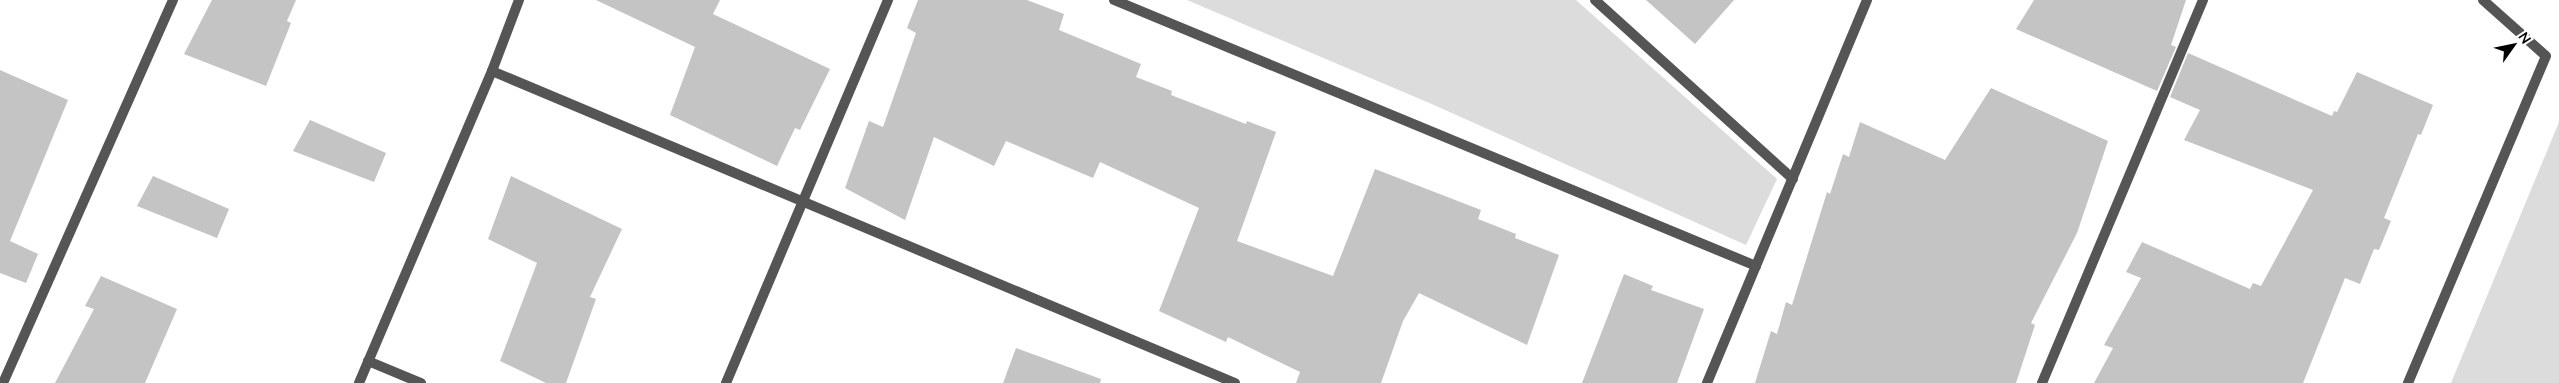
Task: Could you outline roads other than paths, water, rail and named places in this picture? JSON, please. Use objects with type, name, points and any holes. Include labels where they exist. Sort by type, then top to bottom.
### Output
[{"type":"street","points":[[3,383],[173,0]]},
{"type":"street","points":[[359,383],[492,71],[519,0]]},
{"type":"street","points":[[726,383],[888,0]]},
{"type":"street","points":[[1114,0],[1756,266]]},
{"type":"street","points":[[1595,0],[1793,179]]},
{"type":"street","points":[[1707,383],[1867,0]]},
{"type":"street","points":[[2042,383],[2203,0]]},
{"type":"street","points":[[2408,383],[2546,56],[2483,0]]},
{"type":"street","points":[[492,71],[1235,383]]},
{"type":"street","points":[[368,361],[421,383]]}]
